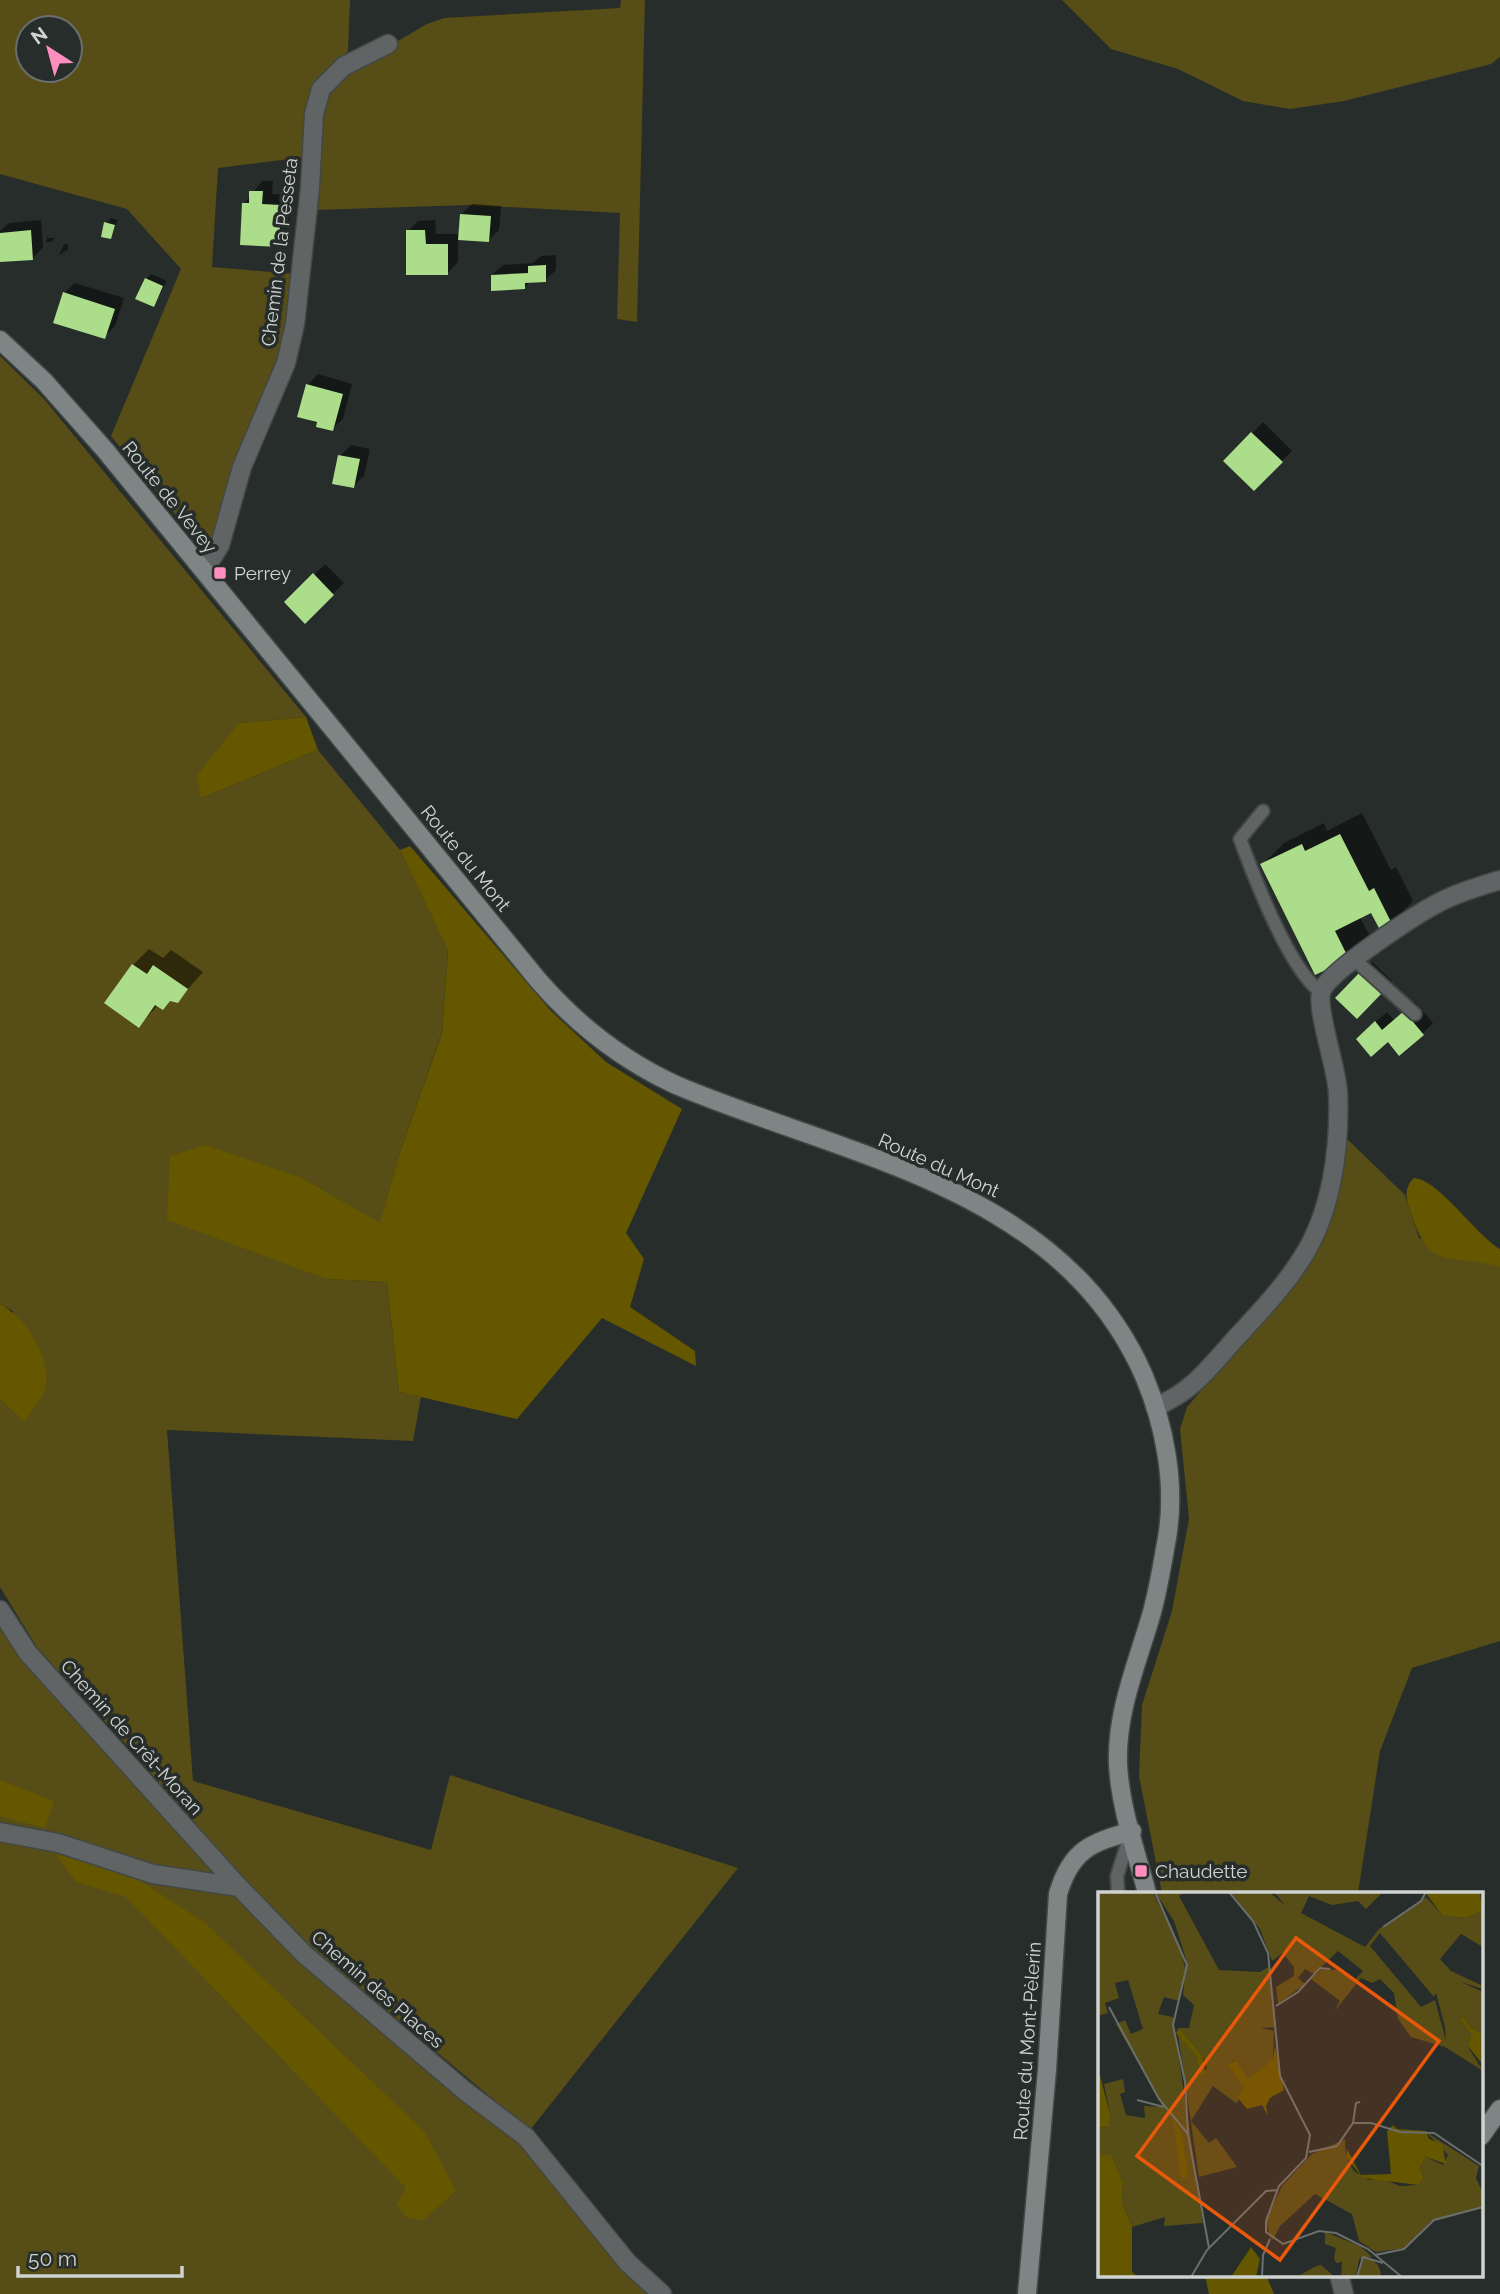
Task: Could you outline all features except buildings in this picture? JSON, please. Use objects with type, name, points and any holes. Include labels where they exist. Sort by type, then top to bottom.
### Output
[{"type":"main road","name":"Route de Vevey","points":[[0,340],[44,381],[105,450],[352,753]]},
{"type":"main road","name":"Route du Mont","points":[[352,753],[538,980],[582,1026],[638,1066],[676,1085],[948,1187],[995,1212],[1052,1255],[1099,1303],[1128,1345],[1156,1407],[1168,1468],[1170,1518],[1155,1598],[1128,1689],[1121,1724],[1119,1776],[1147,1892]]},
{"type":"main road","name":"Route du Mont-Pèlerin","points":[[1027,2294],[1046,2084],[1058,1894],[1066,1872],[1080,1852],[1092,1844],[1132,1831]]},
{"type":"main road","points":[[1482,2135],[1500,2109]]},
{"type":"street","name":"Chemin de la Pesseta","points":[[204,571],[220,545],[242,467],[286,363],[295,324],[310,188],[314,114],[321,89],[344,66],[388,44]]},
{"type":"street","points":[[1156,1407],[1188,1391],[1212,1366],[1301,1259],[1317,1227],[1332,1174],[1338,1106],[1336,1068],[1319,1003],[1321,992],[1355,960],[1440,902],[1500,880]]},
{"type":"street","name":"Chemin de Crêt-Moran","points":[[0,1610],[28,1653],[239,1887]]},
{"type":"street","points":[[0,1832],[58,1843],[153,1874],[239,1887]]},
{"type":"street","name":"Chemin des Places","points":[[239,1887],[304,1954],[465,2091],[526,2137],[620,2253],[662,2294]]},
{"type":"street","points":[[1339,2276],[1345,2294]]},
{"type":"lane","points":[[1263,811],[1240,839],[1254,877],[1300,971],[1321,992]]},
{"type":"lane","points":[[1355,960],[1415,1014]]},
{"type":"lane","points":[[1118,1892],[1117,1876],[1132,1831]]},
{"type":"shaded area","points":[[0,0],[350,0],[348,51],[324,77],[313,98],[306,157],[218,168],[212,267],[295,274],[285,346],[219,526],[208,545],[198,542],[111,436],[181,269],[127,209],[0,174]]},
{"type":"shaded area","points":[[621,0],[645,0],[637,322],[617,319],[620,213],[469,205],[314,210],[322,111],[331,86],[345,72],[427,24],[444,18],[620,8]]},
{"type":"shaded area","points":[[1062,0],[1500,0],[1500,57],[1491,64],[1344,101],[1290,109],[1243,101],[1178,69],[1111,49]]},
{"type":"shaded area","points":[[0,356],[44,399],[306,717],[239,723],[201,798],[318,750],[400,850],[448,949],[442,1032],[399,1155],[380,1224],[302,1178],[327,1279],[387,1282],[399,1392],[421,1397],[413,1441],[167,1430],[193,1781],[431,1850],[450,1775],[738,1868],[530,2130],[312,1948],[205,1839],[136,1755],[38,1649],[0,1587],[0,1399],[24,1422],[13,1311],[0,1304]]},
{"type":"shaded area","points":[[306,717],[318,750],[201,798],[197,775],[239,723]]},
{"type":"shaded area","points":[[410,846],[551,1011],[606,1062],[682,1109],[626,1233],[644,1259],[630,1307],[695,1351],[696,1366],[602,1318],[517,1419],[399,1392],[387,1282],[327,1279],[167,1220],[170,1156],[206,1145],[302,1178],[380,1223],[399,1155],[442,1033],[448,950],[400,850]]},
{"type":"shaded area","points":[[1344,1136],[1405,1195],[1419,1238],[1500,1267],[1500,1641],[1412,1668],[1380,1751],[1358,1892],[1162,1892],[1139,1776],[1142,1705],[1172,1611],[1189,1519],[1180,1429],[1187,1407],[1249,1335],[1311,1254],[1339,1193]]},
{"type":"shaded area","points":[[1414,1178],[1424,1181],[1445,1197],[1500,1249],[1500,1267],[1444,1257],[1426,1245],[1418,1232],[1407,1199],[1408,1186]]},
{"type":"shaded area","points":[[0,1304],[27,1327],[44,1362],[45,1390],[24,1422],[0,1399]]},
{"type":"shaded area","points":[[0,1618],[219,1876],[152,1870],[0,1825]]},
{"type":"shaded area","points":[[0,1780],[54,1801],[45,1828],[0,1816]]},
{"type":"shaded area","points":[[0,1838],[51,1847],[234,1895],[522,2142],[654,2294],[0,2294]]},
{"type":"shaded area","points":[[51,1847],[130,1874],[205,1923],[425,2132],[456,2191],[423,2220],[407,2218],[397,2204],[406,2188],[126,1897],[76,1882]]},
{"type":"shaded area","points":[[1205,2276],[1266,2276],[1274,2294],[1209,2294]]},
{"type":"place","name":"Perrey","points":[[220,573]]},
{"type":"place","name":"Chaudette","points":[[1141,1871]]}]
